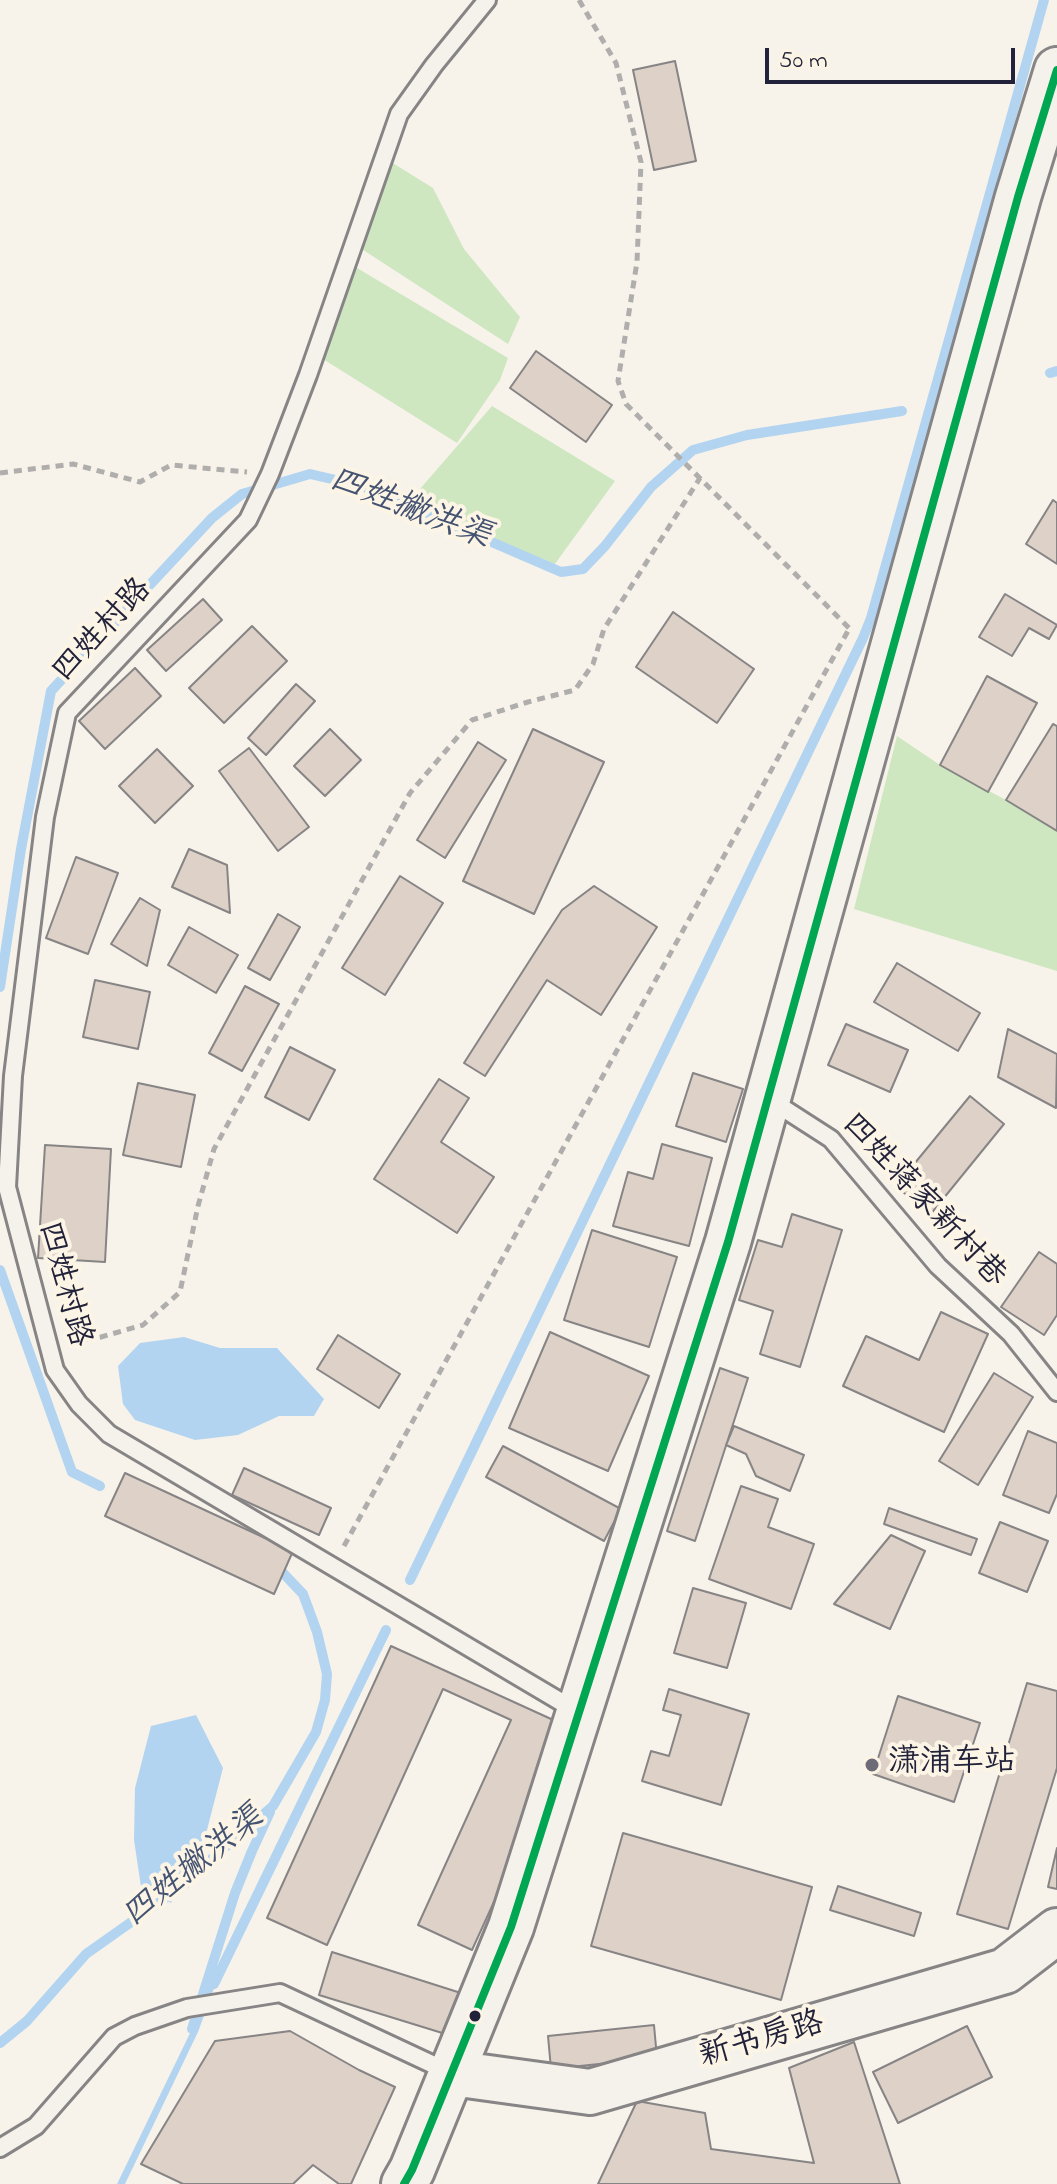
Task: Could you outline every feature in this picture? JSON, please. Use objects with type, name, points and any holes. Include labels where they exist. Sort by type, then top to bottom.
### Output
[{"type":"main road","points":[[404,2184],[511,1927],[728,1242],[1014,212],[1057,70]]},
{"type":"main road","name":"新书房路","points":[[452,2073],[590,2092],[1005,1971],[1057,1931]]},
{"type":"lane","name":"四姓村路","points":[[487,0],[399,114],[308,375],[270,474],[248,520],[67,713],[45,817],[13,1076],[7,1187],[55,1370],[79,1404],[109,1434],[579,1713]]},
{"type":"lane","name":"四姓蒋家新村巷","points":[[768,1098],[831,1139],[938,1266],[1011,1334],[1057,1392]]},
{"type":"lane","points":[[0,2148],[36,2126],[114,2037],[135,2026],[187,2008],[222,2002],[280,1993],[452,2073]]},
{"type":"path","points":[[333,1566],[849,629],[626,404],[618,381],[637,262],[641,162],[616,63],[579,0]]},
{"type":"path","points":[[0,473],[73,464],[140,482],[171,465],[270,474]]},
{"type":"path","points":[[48,1343],[101,1337],[143,1325],[180,1292],[214,1149],[410,793],[472,720],[575,690],[593,664],[604,629],[700,478]]},
{"type":"green space","points":[[383,157],[433,188],[464,249],[520,317],[508,344],[354,244]]},
{"type":"green space","points":[[347,262],[508,358],[500,380],[457,443],[315,354]]},
{"type":"green space","points":[[492,406],[615,481],[552,568],[406,505]]},
{"type":"green space","points":[[897,736],[940,765],[1057,831],[1057,971],[854,909]]},
{"type":"water","points":[[184,1337],[220,1348],[277,1348],[324,1399],[314,1416],[279,1416],[238,1435],[195,1440],[135,1420],[123,1404],[118,1366],[140,1343]]},
{"type":"water","points":[[196,1715],[223,1768],[207,1830],[171,1903],[141,1887],[134,1840],[135,1788],[151,1726]]},
{"type":"water","points":[[211,1970],[208,1991],[220,1972],[198,2032],[125,2184],[117,2184],[192,2029]]},
{"type":"building","points":[[675,61],[696,161],[654,170],[633,70]]},
{"type":"building","points":[[536,351],[612,405],[586,442],[510,388]]},
{"type":"building","points":[[1053,500],[1057,503],[1057,564],[1026,544]]},
{"type":"building","points":[[1005,594],[1057,625],[1049,639],[1029,628],[1012,656],[979,637]]},
{"type":"building","points":[[203,599],[222,620],[166,671],[147,650]]},
{"type":"building","points":[[673,612],[754,669],[717,723],[636,667]]},
{"type":"building","points":[[252,626],[287,661],[224,723],[189,688]]},
{"type":"building","points":[[135,668],[161,696],[105,749],[79,721]]},
{"type":"building","points":[[987,676],[1037,703],[988,792],[940,765]]},
{"type":"building","points":[[296,684],[315,701],[266,755],[248,738]]},
{"type":"building","points":[[1053,724],[1057,726],[1057,831],[1006,800]]},
{"type":"building","points":[[330,729],[361,760],[325,796],[294,766]]},
{"type":"building","points":[[533,729],[604,762],[534,914],[463,881]]},
{"type":"building","points":[[478,742],[506,760],[445,858],[417,840]]},
{"type":"building","points":[[249,748],[309,827],[278,851],[219,771]]},
{"type":"building","points":[[157,749],[193,786],[155,823],[119,786]]},
{"type":"building","points":[[189,849],[227,865],[230,913],[172,887]]},
{"type":"building","points":[[76,857],[118,873],[88,954],[46,938]]},
{"type":"building","points":[[400,876],[443,903],[385,995],[342,968]]},
{"type":"building","points":[[594,886],[657,927],[601,1015],[547,980],[485,1076],[464,1063],[562,910]]},
{"type":"building","points":[[140,898],[160,910],[147,966],[111,944]]},
{"type":"building","points":[[278,914],[300,927],[270,980],[248,968]]},
{"type":"building","points":[[189,927],[238,955],[216,993],[168,965]]},
{"type":"building","points":[[897,963],[980,1013],[958,1051],[874,1002]]},
{"type":"building","points":[[95,980],[150,992],[138,1049],[83,1037]]},
{"type":"building","points":[[245,986],[279,1004],[242,1071],[209,1053]]},
{"type":"building","points":[[846,1024],[908,1050],[890,1092],[828,1065]]},
{"type":"building","points":[[1008,1029],[1057,1054],[1056,1108],[998,1077]]},
{"type":"building","points":[[290,1047],[335,1070],[309,1120],[265,1097]]},
{"type":"building","points":[[693,1073],[743,1089],[726,1142],[676,1126]]},
{"type":"building","points":[[439,1079],[469,1098],[441,1142],[494,1177],[457,1233],[374,1179]]},
{"type":"building","points":[[138,1083],[195,1095],[181,1167],[123,1155]]},
{"type":"building","points":[[970,1096],[1004,1124],[930,1215],[896,1186]]},
{"type":"building","points":[[662,1144],[712,1158],[689,1246],[613,1226],[628,1172],[653,1179]]},
{"type":"building","points":[[45,1145],[111,1149],[105,1262],[38,1258]]},
{"type":"building","points":[[792,1214],[842,1230],[800,1367],[760,1354],[773,1311],[739,1300],[758,1240],[782,1247]]},
{"type":"building","points":[[592,1230],[677,1257],[649,1347],[564,1320]]},
{"type":"building","points":[[1039,1252],[1057,1264],[1057,1315],[1044,1335],[1001,1307]]},
{"type":"building","points":[[941,1312],[988,1334],[944,1432],[843,1386],[866,1336],[919,1360]]},
{"type":"building","points":[[550,1332],[649,1376],[608,1471],[509,1428]]},
{"type":"building","points":[[338,1335],[400,1374],[379,1408],[317,1369]]},
{"type":"building","points":[[720,1368],[748,1378],[695,1541],[667,1531]]},
{"type":"building","points":[[994,1373],[1033,1397],[978,1485],[939,1461]]},
{"type":"building","points":[[734,1426],[804,1455],[790,1491],[756,1476],[746,1454],[726,1445]]},
{"type":"building","points":[[1028,1431],[1057,1443],[1057,1494],[1049,1513],[1003,1495]]},
{"type":"building","points":[[503,1446],[621,1509],[604,1541],[486,1477]]},
{"type":"building","points":[[244,1468],[331,1508],[319,1535],[232,1495]]},
{"type":"building","points":[[125,1473],[293,1551],[274,1594],[105,1516]]},
{"type":"building","points":[[741,1486],[778,1499],[768,1527],[814,1544],[791,1609],[709,1579]]},
{"type":"building","points":[[889,1508],[977,1539],[971,1555],[884,1524]]},
{"type":"building","points":[[1000,1522],[1048,1541],[1027,1592],[979,1573]]},
{"type":"building","points":[[891,1535],[925,1551],[890,1629],[834,1604]]},
{"type":"building","points":[[693,1588],[746,1603],[727,1668],[674,1653]]},
{"type":"building","points":[[391,1646],[573,1729],[472,1950],[418,1925],[511,1720],[443,1689],[327,1945],[267,1918]]},
{"type":"building","points":[[1027,1683],[1057,1691],[1057,1768],[1008,1929],[957,1914]]},
{"type":"building","points":[[669,1689],[749,1714],[721,1805],[642,1781],[651,1751],[669,1756],[681,1715],[663,1710]]},
{"type":"building","points":[[898,1696],[980,1723],[954,1802],[873,1774]]},
{"type":"building","points":[[623,1833],[812,1887],[781,2000],[591,1946]]},
{"type":"building","points":[[1057,1848],[1057,1889],[1048,1887]]},
{"type":"building","points":[[838,1886],[921,1913],[914,1936],[830,1910]]},
{"type":"building","points":[[332,1952],[464,1994],[452,2036],[319,1995]]},
{"type":"building","points":[[654,2025],[657,2058],[551,2069],[548,2036]]},
{"type":"building","points":[[967,2026],[992,2077],[898,2123],[873,2072]]},
{"type":"building","points":[[290,2031],[395,2087],[351,2184],[339,2184],[313,2165],[293,2184],[183,2184],[141,2164],[215,2041]]},
{"type":"building","points":[[854,2042],[900,2184],[598,2184],[637,2101],[705,2113],[711,2149],[814,2163],[789,2068]]},
{"type":"waterway","points":[[410,1580],[863,638],[1044,0]]},
{"type":"waterway","name":"四姓撇洪渠","points":[[1050,373],[1057,371]]},
{"type":"waterway","name":"四姓撇洪渠","points":[[0,987],[21,849],[51,691],[212,518],[242,494],[310,474],[362,486],[561,572],[583,569],[651,487],[693,450],[747,435],[902,411]]},
{"type":"waterway","name":"四姓撇洪渠","points":[[0,1270],[72,1472],[100,1486]]},
{"type":"waterway","name":"四姓撇洪渠","points":[[0,2043],[27,2021],[86,1954],[185,1884],[273,1806],[316,1732],[325,1700],[327,1674],[317,1632],[303,1594],[283,1573]]},
{"type":"waterway","points":[[214,1984],[386,1630]]},
{"type":"waterway","points":[[192,2029],[235,1893],[270,1812]]},
{"type":"transit line","points":[[404,2184],[511,1927],[728,1242],[1018,197],[1057,70]]},
{"type":"place","name":"潇浦车站","points":[[872,1765]]}]
